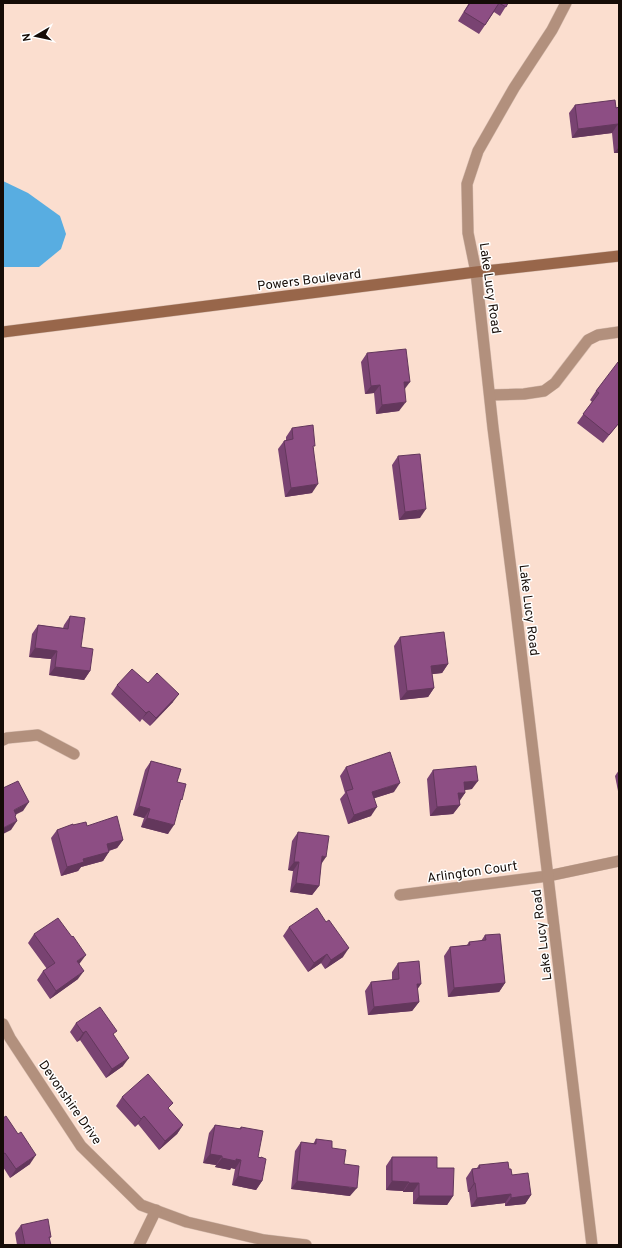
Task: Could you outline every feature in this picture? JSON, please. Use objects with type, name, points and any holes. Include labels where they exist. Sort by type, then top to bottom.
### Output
[{"type":"main road","name":"Powers Boulevard","points":[[3,332],[476,272],[619,256]]},
{"type":"street","name":"Lake Lucy Road","points":[[566,3],[552,30],[514,88],[478,151],[467,184],[468,233],[476,272],[493,428],[592,1245]]},
{"type":"street","points":[[490,395],[524,394],[544,390],[555,383],[588,340],[598,335],[619,332]]},
{"type":"street","points":[[3,740],[38,735],[74,754]]},
{"type":"street","name":"Arlington Court","points":[[400,895],[548,876],[619,861]]},
{"type":"street","name":"Devonshire Drive","points":[[3,1024],[10,1038],[81,1146],[141,1205],[187,1222],[264,1240],[306,1245]]},
{"type":"street","points":[[139,1245],[156,1210]]},
{"type":"water","points":[[3,181],[28,193],[60,216],[66,234],[61,249],[39,267],[3,267]]},
{"type":"building","points":[[470,3],[499,3],[485,25],[464,12]]},
{"type":"building","points":[[499,3],[508,3],[506,7]]},
{"type":"building","points":[[615,100],[616,108],[619,107],[619,129],[618,124],[578,129],[575,105]]},
{"type":"building","points":[[406,349],[410,382],[404,382],[406,402],[382,405],[380,385],[371,386],[367,353]]},
{"type":"building","points":[[618,362],[619,423],[609,435],[583,414],[599,393],[596,391]]},
{"type":"building","points":[[313,425],[315,446],[313,446],[318,484],[291,488],[284,441],[293,439],[292,428]]},
{"type":"building","points":[[420,454],[426,509],[405,512],[398,456]]},
{"type":"building","points":[[70,616],[85,618],[81,647],[93,649],[90,671],[55,667],[57,651],[35,648],[38,625],[68,629]]},
{"type":"building","points":[[444,632],[448,664],[431,666],[434,688],[407,691],[400,637]]},
{"type":"building","points":[[132,669],[148,683],[157,673],[179,694],[156,718],[149,711],[146,713],[117,685]]},
{"type":"building","points":[[390,752],[400,783],[372,792],[377,807],[354,815],[346,791],[353,789],[346,767]]},
{"type":"building","points":[[151,761],[181,769],[177,782],[186,784],[174,825],[147,818],[150,809],[139,806]]},
{"type":"building","points":[[476,766],[478,781],[464,782],[465,793],[458,793],[460,805],[437,807],[433,770]]},
{"type":"building","points":[[18,781],[29,802],[14,810],[17,821],[3,828],[3,788]]},
{"type":"building","points":[[117,816],[123,840],[107,844],[109,852],[83,859],[84,862],[67,867],[57,830],[73,824],[86,822],[87,826]]},
{"type":"building","points":[[298,832],[329,836],[326,857],[322,856],[319,886],[296,883],[299,862],[294,862]]},
{"type":"building","points":[[317,908],[326,922],[329,920],[349,948],[331,960],[327,954],[314,963],[289,927]]},
{"type":"building","points":[[58,918],[86,955],[77,961],[84,971],[56,991],[43,971],[55,963],[34,934]]},
{"type":"building","points":[[500,934],[505,983],[454,988],[450,947],[470,945],[469,942],[486,940],[485,935]]},
{"type":"building","points":[[419,961],[421,984],[417,984],[419,1002],[374,1007],[371,982],[399,979],[398,963]]},
{"type":"building","points":[[100,1007],[117,1031],[113,1034],[129,1058],[112,1069],[86,1031],[83,1033],[76,1023]]},
{"type":"building","points":[[148,1074],[173,1103],[168,1108],[183,1125],[165,1141],[144,1116],[141,1119],[122,1097]]},
{"type":"building","points":[[6,1116],[18,1134],[21,1132],[36,1155],[16,1169],[5,1153],[3,1154],[3,1118]]},
{"type":"building","points":[[215,1125],[241,1129],[241,1127],[263,1131],[258,1157],[266,1159],[262,1181],[238,1176],[241,1160],[236,1159],[236,1161],[210,1154]]},
{"type":"building","points":[[316,1139],[332,1141],[332,1148],[346,1150],[344,1164],[359,1166],[357,1188],[297,1181],[301,1142],[316,1144]]},
{"type":"building","points":[[392,1157],[437,1157],[437,1168],[454,1168],[453,1196],[419,1196],[419,1183],[392,1181]]},
{"type":"building","points":[[508,1162],[512,1175],[528,1173],[531,1195],[511,1198],[511,1194],[477,1198],[472,1169],[480,1168],[479,1165]]},
{"type":"building","points":[[48,1219],[51,1245],[25,1245],[21,1225]]}]
